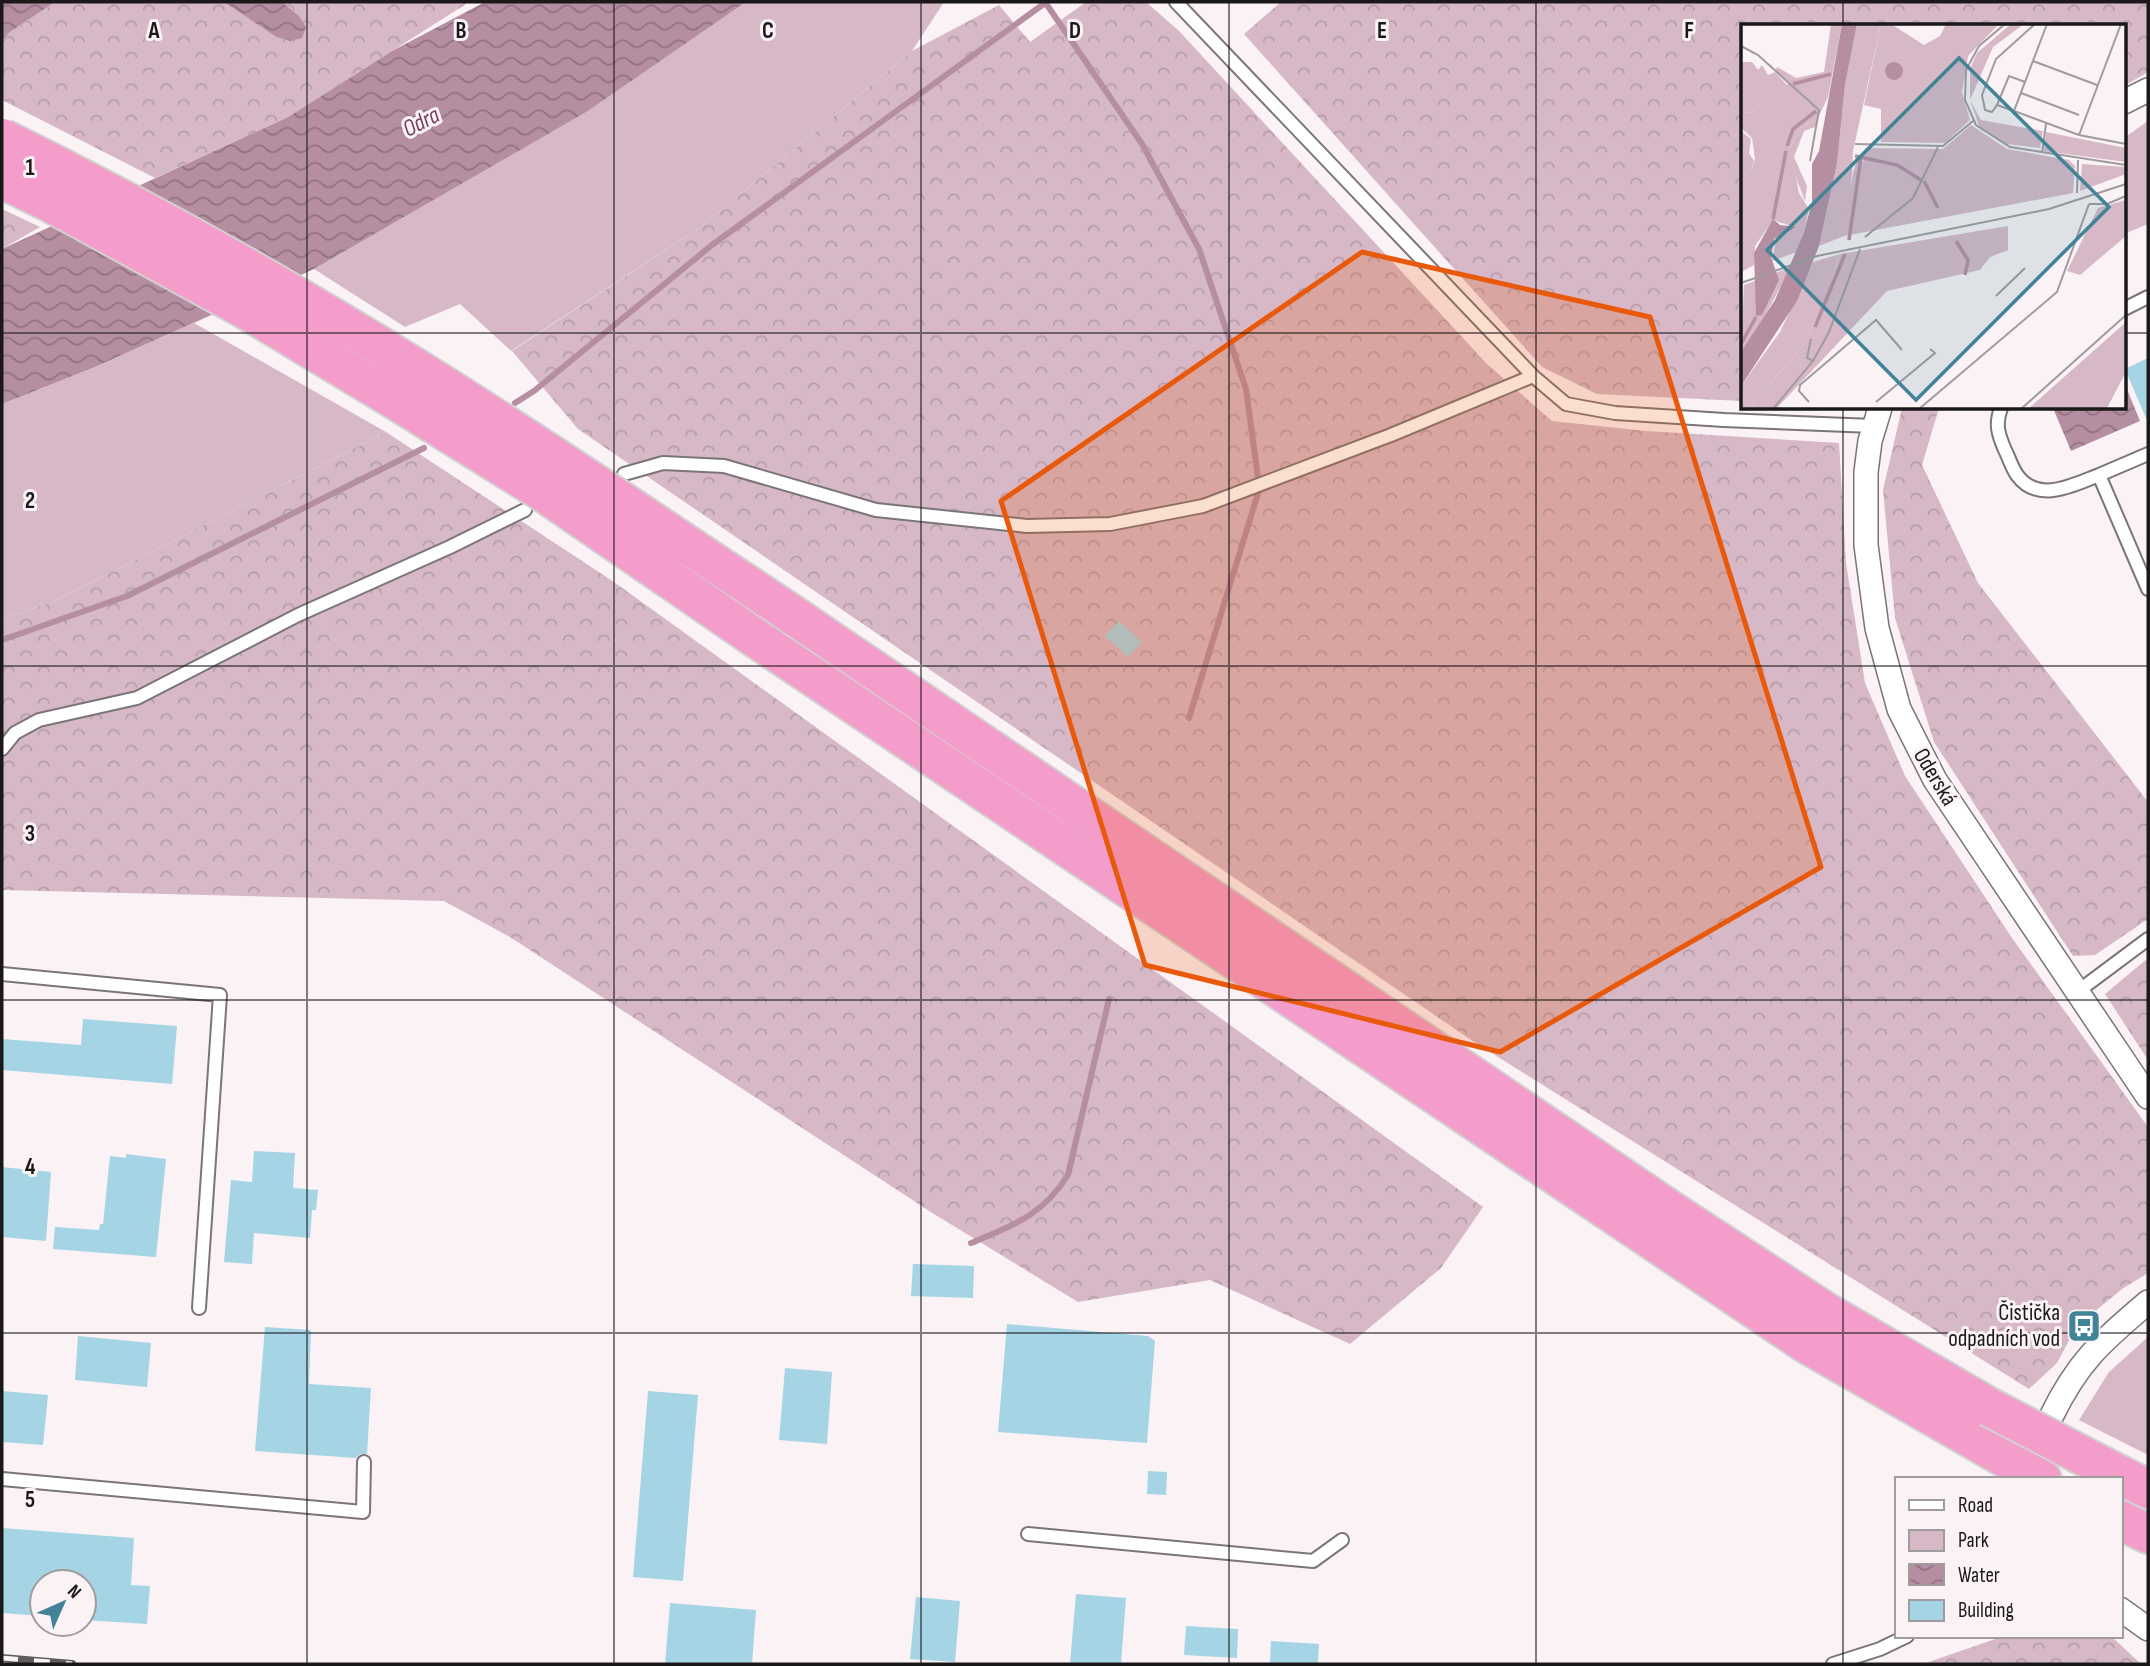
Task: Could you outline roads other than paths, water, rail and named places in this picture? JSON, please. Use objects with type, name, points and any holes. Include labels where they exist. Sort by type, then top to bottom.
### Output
[{"type":"highway","points":[[2,138],[69,171],[210,248],[418,369],[778,605],[1673,1212],[1829,1314],[1989,1406],[2133,1481]]},
{"type":"highway","points":[[2,179],[245,309],[540,490],[754,637],[1807,1344],[2038,1477]]},
{"type":"highway","points":[[2122,1521],[2148,1534]]},
{"type":"street","points":[[2126,101],[2148,90]]},
{"type":"street","name":"Oderská","points":[[1877,417],[1866,487],[1869,572],[1883,655],[1899,709],[1935,780],[2148,1097]]},
{"type":"street","points":[[2051,1417],[2070,1381],[2090,1353],[2148,1302]]},
{"type":"street","points":[[2122,1610],[2148,1629]]},
{"type":"lane","points":[[1175,2],[1533,376],[1566,404],[1615,413],[1724,420],[1877,417]]},
{"type":"lane","points":[[2126,308],[2148,298]]},
{"type":"lane","points":[[624,474],[663,463],[724,466],[876,510],[1027,526],[1110,524],[1203,506],[1391,435],[1533,376]]},
{"type":"lane","points":[[2000,410],[1997,433],[2017,476],[2031,487],[2054,491],[2148,454]]},
{"type":"lane","points":[[2099,475],[2148,589]]},
{"type":"lane","points":[[2,749],[15,733],[39,720],[137,698],[298,615],[525,510]]},
{"type":"lane","points":[[2077,992],[2148,939]]},
{"type":"lane","points":[[2,974],[220,995],[199,1308]]},
{"type":"lane","points":[[2,1479],[363,1512],[364,1462]]},
{"type":"lane","points":[[1028,1534],[1313,1560],[1342,1541]]},
{"type":"lane","points":[[1833,1664],[1880,1649],[1903,1638]]},
{"type":"water","points":[[2,2],[55,2],[10,32],[2,41]]},
{"type":"water","points":[[224,2],[282,2],[298,15],[306,27],[302,38],[290,41],[276,37]]},
{"type":"water","name":"Odra","points":[[485,2],[746,2],[588,111],[314,269],[95,367],[2,404],[2,249],[288,117],[392,51]]},
{"type":"water","points":[[2126,387],[2140,421],[2071,451],[2054,410],[2126,410]]},
{"type":"waterway","points":[[1045,2],[1142,144],[1199,249],[1246,389],[1258,478]]},
{"type":"waterway","points":[[515,403],[534,391],[712,245],[1045,3]]},
{"type":"waterway","points":[[2,640],[127,596],[424,448]]},
{"type":"waterway","points":[[1189,718],[1259,490]]},
{"type":"waterway","points":[[971,1243],[1026,1218],[1048,1200],[1068,1175],[1109,999]]},
{"type":"railway","points":[[2,1658],[72,1664]]},
{"type":"place","name":"Čistička odpadních vod","points":[[2084,1326]]}]
